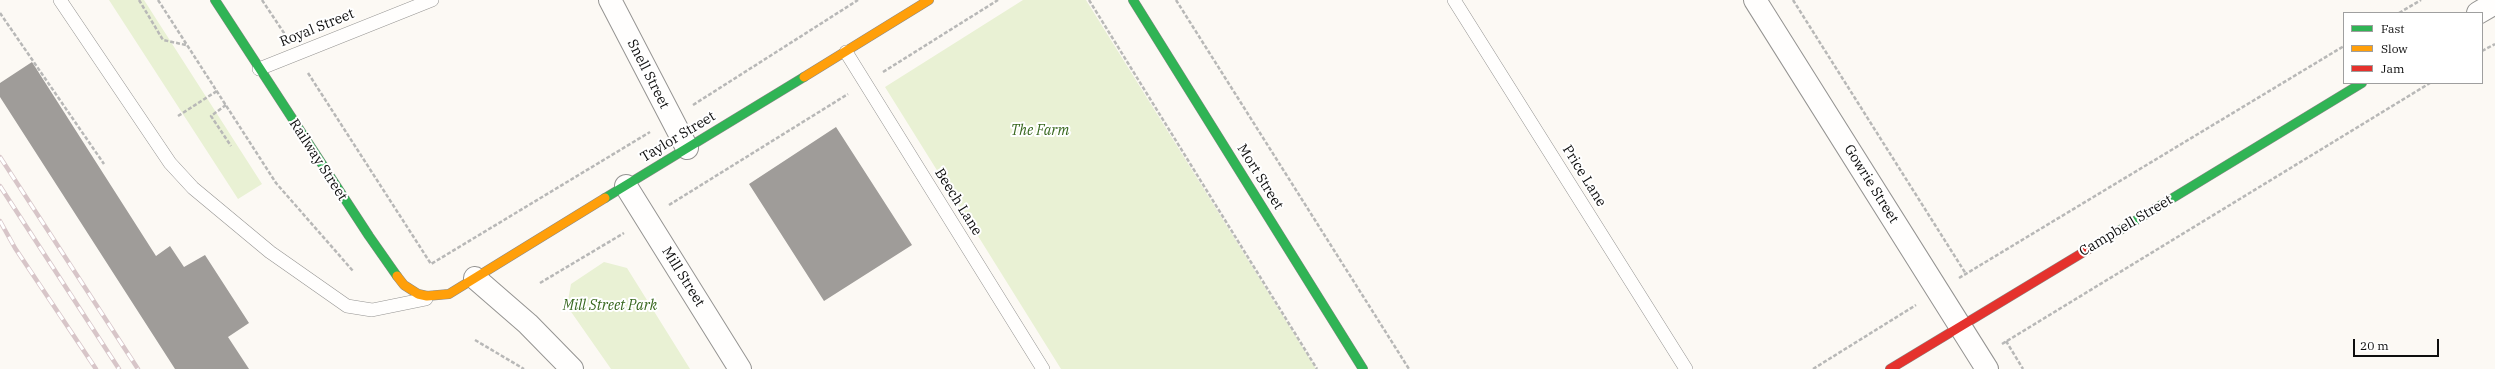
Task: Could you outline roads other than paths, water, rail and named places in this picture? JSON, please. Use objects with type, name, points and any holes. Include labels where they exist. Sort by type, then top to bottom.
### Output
[{"type":"street","name":"Railway Street","points":[[215,0],[329,178],[404,285],[418,294],[440,296]]},
{"type":"street","name":"Snell Street","points":[[610,0],[687,148]]},
{"type":"street","name":"Taylor Street","points":[[440,296],[449,294],[929,0]]},
{"type":"street","name":"Mort Street","points":[[1133,0],[1363,369]]},
{"type":"street","name":"Gowrie Street","points":[[1755,0],[1983,363]]},
{"type":"street","points":[[2480,12],[2495,3]]},
{"type":"street","name":"Campbell Street","points":[[1890,369],[2360,84]]},
{"type":"street","name":"Mill Street","points":[[626,186],[740,369]]},
{"type":"street","points":[[475,278],[528,324],[572,369]]},
{"type":"lane","points":[[60,0],[170,163],[193,188],[270,252],[347,306],[372,310],[440,296]]},
{"type":"lane","name":"Royal Street","points":[[259,69],[432,0]]},
{"type":"lane","name":"Price Lane","points":[[1454,0],[1686,369]]},
{"type":"lane","name":"Beech Lane","points":[[846,52],[1043,369]]},
{"type":"railway","points":[[0,157],[138,369]]},
{"type":"railway","points":[[0,186],[119,369]]},
{"type":"railway","points":[[0,221],[15,248],[96,369]]},
{"type":"park label","name":"The Farm","points":[[1040,131]]},
{"type":"park label","name":"Mill Street Park","points":[[610,306]]}]
